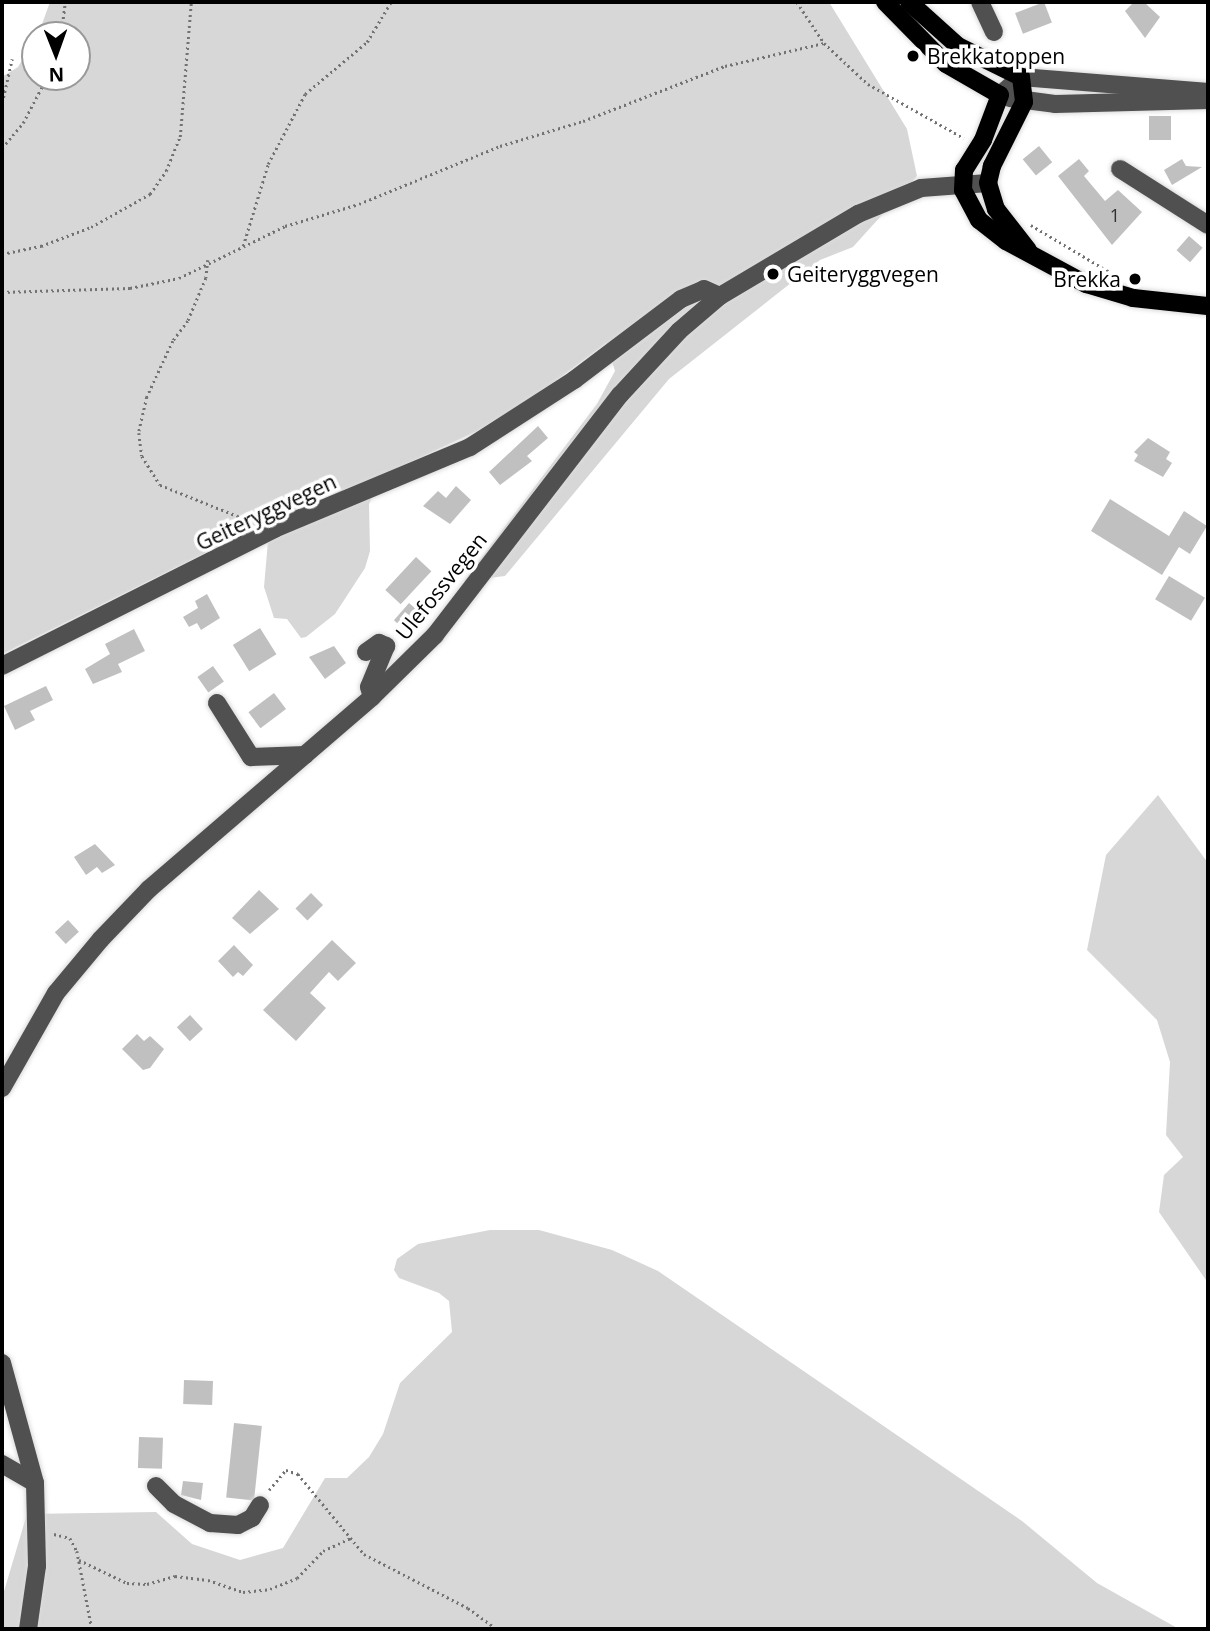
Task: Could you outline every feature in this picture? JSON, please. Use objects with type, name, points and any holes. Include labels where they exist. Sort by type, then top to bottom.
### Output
[{"type":"main road","points":[[885,2],[946,64],[1000,95],[983,140],[968,160],[962,182],[971,210],[979,220],[1006,241],[1067,275],[1110,291],[1159,302],[1208,306]]},
{"type":"main road","points":[[909,2],[958,46],[1021,77],[1024,102],[992,166],[988,183],[996,209],[1030,252]]},
{"type":"street","points":[[980,2],[994,32]]},
{"type":"street","points":[[1000,95],[1021,77],[1208,92]]},
{"type":"street","points":[[1000,95],[1024,102],[1130,105],[1208,100]]},
{"type":"street","points":[[1121,169],[1208,225]]},
{"type":"street","name":"Ulefossvegen","points":[[2,1088],[56,993],[121,916],[372,696],[435,635],[628,385],[720,296],[772,262],[902,194],[962,182],[988,183]]},
{"type":"street","name":"Geiteryggvegen","points":[[2,666],[274,529],[470,447],[574,380],[681,299],[704,289],[720,296]]},
{"type":"street","points":[[366,652],[379,643],[387,646],[369,687],[372,696]]},
{"type":"street","points":[[216,703],[251,757],[305,755]]},
{"type":"street","points":[[2,1363],[35,1483],[37,1532],[28,1629]]},
{"type":"street","points":[[2,1464],[35,1483]]},
{"type":"street","points":[[156,1486],[174,1504],[210,1523],[238,1525],[252,1518],[260,1505]]},
{"type":"path","points":[[63,21],[65,2]]},
{"type":"path","points":[[2,254],[41,246],[92,227],[150,194],[166,170],[180,137],[191,2]]},
{"type":"path","points":[[243,246],[268,164],[305,94],[366,42],[391,2]]},
{"type":"path","points":[[797,2],[824,43],[868,85],[961,133],[966,142]]},
{"type":"path","points":[[2,292],[130,288],[179,278],[208,260],[228,257],[243,246],[285,226],[359,204],[500,146],[583,121],[725,66],[824,43]]},
{"type":"path","points":[[2,103],[12,59]]},
{"type":"path","points":[[2,148],[23,123],[40,91]]},
{"type":"path","points":[[1027,221],[1087,261],[1114,272],[1110,291]]},
{"type":"path","points":[[208,260],[206,278],[188,321],[173,341],[147,397],[139,433],[142,457],[160,485],[274,529]]},
{"type":"path","points":[[260,1505],[278,1475],[286,1470],[298,1475],[309,1482],[365,1553],[468,1608],[497,1629]]},
{"type":"path","points":[[37,1532],[70,1538],[79,1560],[92,1629]]},
{"type":"path","points":[[79,1560],[127,1583],[147,1584],[175,1576],[256,1591],[297,1578],[323,1551],[351,1538]]},
{"type":"shaded area","points":[[50,2],[829,2],[907,129],[917,176],[853,247],[820,260],[669,379],[505,576],[464,581],[597,404],[615,371],[606,343],[538,394],[477,431],[393,470],[378,484],[369,504],[370,551],[365,568],[335,614],[306,637],[301,638],[287,619],[274,618],[264,587],[268,541],[259,531],[249,531],[2,654],[2,77],[21,62],[21,91],[91,91],[91,21],[43,21]]},
{"type":"shaded area","points":[[1158,795],[1208,863],[1208,1283],[1159,1212],[1164,1175],[1183,1157],[1166,1135],[1170,1062],[1157,1020],[1087,950],[1106,855]]},
{"type":"shaded area","points":[[490,1230],[539,1230],[612,1250],[658,1271],[1022,1521],[1097,1583],[1179,1629],[2,1629],[2,1598],[27,1514],[156,1512],[192,1544],[240,1560],[283,1548],[325,1478],[347,1478],[369,1457],[383,1434],[400,1383],[452,1332],[449,1301],[439,1293],[399,1278],[394,1270],[397,1259],[418,1244]]},
{"type":"building","points":[[1044,2],[1052,23],[1023,34],[1015,13]]},
{"type":"building","points":[[1134,2],[1144,2],[1160,17],[1145,38],[1125,11]]},
{"type":"building","points":[[1149,116],[1171,116],[1171,140],[1149,140]]},
{"type":"building","points":[[1039,146],[1052,162],[1036,176],[1023,159]]},
{"type":"building","points":[[1079,159],[1089,171],[1084,176],[1105,201],[1118,190],[1142,212],[1112,245],[1058,176]]},
{"type":"building","points":[[1182,159],[1186,166],[1202,167],[1172,185],[1164,170]]},
{"type":"building","points":[[1189,236],[1203,248],[1190,262],[1177,250]]},
{"type":"building","points":[[538,426],[548,438],[527,456],[532,461],[500,485],[489,472]]},
{"type":"building","points":[[1148,438],[1170,452],[1166,459],[1172,463],[1163,477],[1134,461],[1138,455],[1134,452]]},
{"type":"building","points":[[456,486],[471,500],[450,524],[423,506],[438,491],[446,498]]},
{"type":"building","points":[[1110,499],[1169,536],[1184,511],[1207,526],[1190,554],[1179,547],[1162,575],[1091,531]]},
{"type":"building","points":[[416,557],[431,571],[401,604],[385,590]]},
{"type":"building","points":[[1169,576],[1205,598],[1191,621],[1155,599]]},
{"type":"building","points":[[207,594],[220,618],[201,630],[197,623],[189,627],[183,617],[198,608],[195,601]]},
{"type":"building","points":[[409,603],[423,615],[407,632],[394,620]]},
{"type":"building","points":[[260,628],[276,654],[249,671],[233,645]]},
{"type":"building","points":[[134,629],[145,651],[118,664],[122,672],[93,684],[85,669],[110,654],[105,644]]},
{"type":"building","points":[[334,646],[346,663],[325,679],[309,657]]},
{"type":"building","points":[[213,666],[224,682],[208,692],[197,677]]},
{"type":"building","points":[[46,686],[53,700],[30,711],[35,720],[15,730],[4,706]]},
{"type":"building","points":[[274,693],[286,709],[260,728],[248,712]]},
{"type":"building","points":[[95,844],[115,865],[102,873],[97,867],[86,875],[74,857]]},
{"type":"building","points":[[259,890],[279,909],[250,934],[232,918]]},
{"type":"building","points":[[311,893],[323,905],[307,921],[295,909]]},
{"type":"building","points":[[68,920],[79,932],[66,944],[55,932]]},
{"type":"building","points":[[332,940],[356,963],[338,981],[329,972],[310,993],[326,1008],[296,1041],[263,1010]]},
{"type":"building","points":[[234,945],[253,965],[243,976],[238,972],[233,977],[218,961]]},
{"type":"building","points":[[190,1015],[203,1029],[190,1041],[177,1027]]},
{"type":"building","points":[[137,1034],[144,1041],[150,1036],[164,1049],[150,1068],[143,1070],[122,1049]]},
{"type":"building","points":[[184,1380],[213,1381],[212,1405],[183,1404]]},
{"type":"building","points":[[234,1423],[262,1426],[254,1501],[226,1498]]},
{"type":"building","points":[[139,1437],[163,1438],[162,1469],[138,1468]]},
{"type":"building","points":[[183,1481],[203,1483],[201,1500],[181,1495]]},
{"type":"place","name":"Brekkatoppen","points":[[913,56]]},
{"type":"place","name":"Geiteryggvegen","points":[[773,274]]},
{"type":"place","name":"Brekka","points":[[1135,279]]}]
